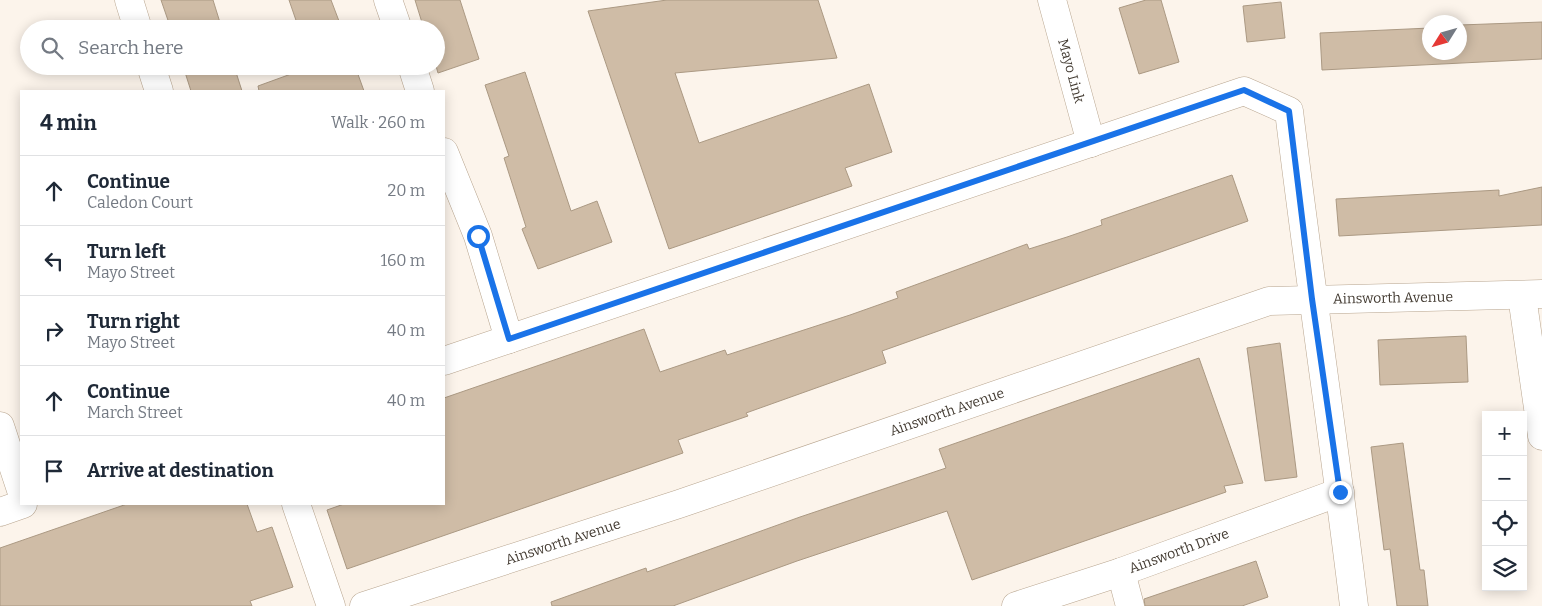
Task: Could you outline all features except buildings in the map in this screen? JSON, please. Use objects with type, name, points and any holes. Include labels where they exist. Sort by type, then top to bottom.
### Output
[{"type":"street","points":[[129,0],[135,20]]},
{"type":"street","points":[[388,0],[395,20]]},
{"type":"street","name":"Mayo Link","points":[[1052,0],[1090,143]]},
{"type":"street","points":[[154,75],[159,90]]},
{"type":"street","points":[[415,75],[420,90]]},
{"type":"street","points":[[445,361],[1244,90],[1289,111],[1312,299],[1340,492],[1354,606]]},
{"type":"street","points":[[445,154],[478,236],[509,339]]},
{"type":"street","points":[[1532,295],[1542,436]]},
{"type":"street","name":"Ainsworth Avenue","points":[[364,606],[679,504],[1268,301],[1532,295]]},
{"type":"street","points":[[0,426],[20,487]]},
{"type":"street","name":"Ainsworth Drive","points":[[1016,606],[1121,572],[1340,492]]},
{"type":"street","points":[[0,512],[20,505]]},
{"type":"street","points":[[296,505],[331,606]]},
{"type":"street","points":[[1121,572],[1130,606]]},
{"type":"route","points":[[478,236],[509,339],[1244,90],[1289,111],[1312,299],[1340,492]]}]
